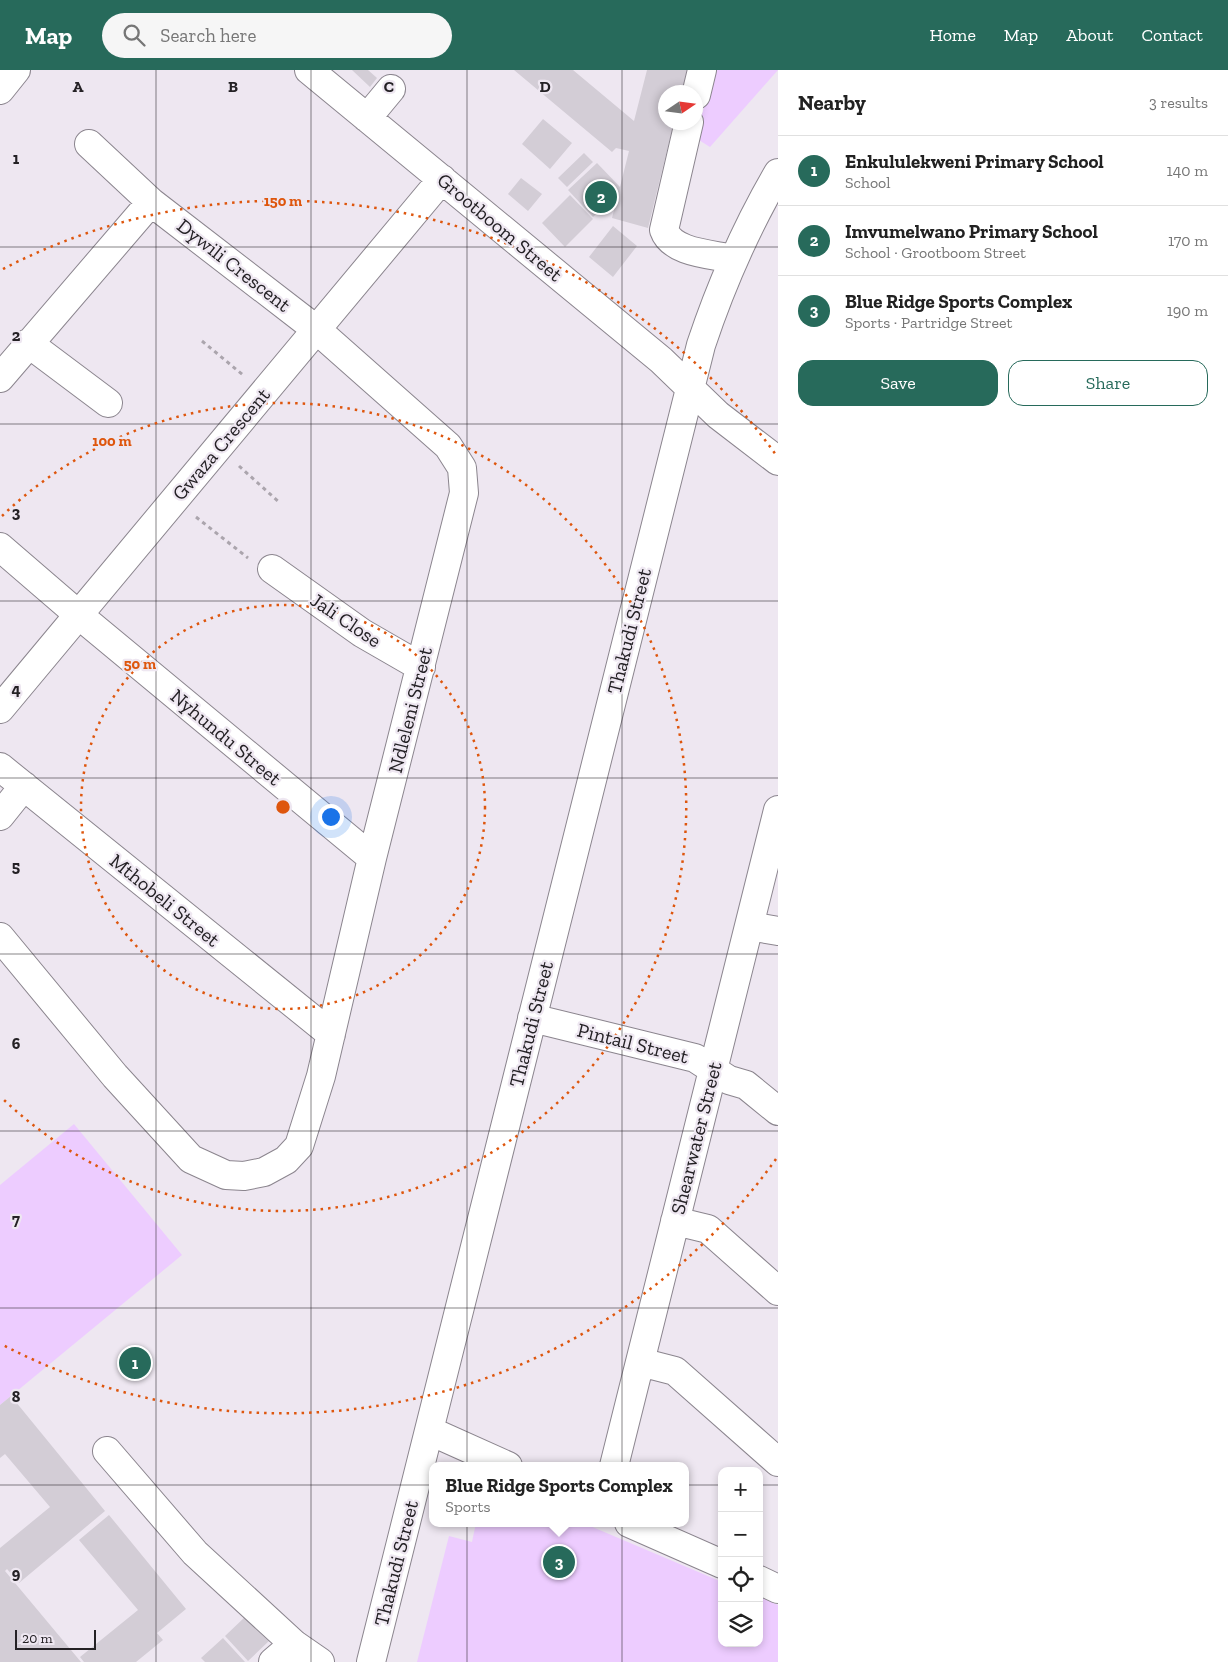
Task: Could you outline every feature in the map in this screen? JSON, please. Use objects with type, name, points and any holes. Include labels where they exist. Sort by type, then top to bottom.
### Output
[{"type":"street","points":[[0,90],[16,70]]},
{"type":"street","name":"Grootboom Street","points":[[309,70],[690,386],[718,415],[778,461]]},
{"type":"street","points":[[698,85],[702,70]]},
{"type":"street","points":[[367,118],[391,89]]},
{"type":"street","points":[[687,130],[664,230],[666,237],[675,245],[733,259]]},
{"type":"street","name":"Dywili Crescent","points":[[89,144],[151,202],[317,330]]},
{"type":"street","name":"Thakudi Street","points":[[372,1662],[690,386],[714,305],[733,259],[778,173]]},
{"type":"street","name":"Gwaza Crescent","points":[[0,709],[80,616],[175,498],[442,179]]},
{"type":"street","points":[[0,378],[28,343],[151,202]]},
{"type":"street","name":"Ndleleni Street","points":[[0,937],[115,1076],[191,1160],[226,1175],[244,1176],[264,1172],[286,1160],[299,1146],[311,1114],[372,858],[464,493],[462,468],[448,446],[317,330]]},
{"type":"street","points":[[28,343],[108,403]]},
{"type":"street","points":[[0,547],[80,616]]},
{"type":"street","name":"Jali Close","points":[[272,569],[362,633],[421,667]]},
{"type":"street","name":"Nyhundu Street","points":[[80,616],[372,858]]},
{"type":"street","name":"Mthobeli Street","points":[[0,767],[331,1034]]},
{"type":"street","points":[[0,816],[24,786]]},
{"type":"street","name":"Shearwater Street","points":[[615,1462],[778,810]]},
{"type":"street","points":[[749,926],[778,931]]},
{"type":"street","name":"Pintail Street","points":[[532,1018],[695,1058],[729,1080],[746,1084],[778,1111]]},
{"type":"street","points":[[675,1221],[708,1229],[778,1291]]},
{"type":"street","points":[[640,1362],[674,1371],[773,1448]]},
{"type":"street","points":[[430,1431],[499,1462]]},
{"type":"street","points":[[107,1451],[195,1553],[294,1644],[320,1662]]},
{"type":"street","points":[[638,1527],[718,1562]]},
{"type":"street","points":[[763,1582],[778,1588]]},
{"type":"street","points":[[273,1662],[294,1644]]},
{"type":"path","points":[[202,341],[248,380],[245,385],[260,397]]},
{"type":"path","points":[[218,447],[280,503]]},
{"type":"path","points":[[175,498],[242,556],[272,569]]},
{"type":"shaded area","points":[[717,70],[778,70],[710,147],[694,137],[696,130],[703,130],[703,111]]},
{"type":"shaded area","points":[[74,1124],[182,1255],[0,1405],[0,1185]]},
{"type":"shaded area","points":[[475,1527],[592,1527],[718,1580],[718,1647],[763,1647],[763,1599],[778,1605],[778,1662],[417,1662],[449,1536],[472,1542]]},
{"type":"building","points":[[352,70],[368,70],[377,78],[370,87]]},
{"type":"building","points":[[514,70],[573,70],[634,121],[647,70],[687,70],[684,85],[658,85],[658,130],[672,130],[648,228],[612,218],[618,194],[593,217],[568,190],[597,163],[620,187],[629,151],[616,148],[612,152]]},
{"type":"building","points":[[543,119],[572,143],[550,169],[522,144]]},
{"type":"building","points":[[584,153],[593,162],[567,187],[558,178]]},
{"type":"building","points":[[521,178],[542,194],[528,211],[508,194]]},
{"type":"building","points":[[570,195],[593,219],[565,247],[542,223]]},
{"type":"building","points":[[613,226],[637,246],[613,277],[589,257]]},
{"type":"building","points":[[11,1396],[105,1511],[19,1583],[7,1569],[5,1571],[81,1662],[0,1662],[0,1548],[50,1507],[5,1454],[0,1458],[0,1405]]},
{"type":"building","points":[[109,1515],[186,1609],[157,1633],[163,1640],[136,1662],[84,1662],[80,1657],[138,1610],[79,1540]]},
{"type":"building","points":[[246,1616],[269,1641],[248,1661],[225,1636]]},
{"type":"building","points":[[223,1638],[245,1662],[205,1662],[201,1658]]},
{"type":"place","name":"Imvumelwano Primary School","points":[[601,197]]},
{"type":"place","name":"Enkululekweni Primary School","points":[[135,1363]]},
{"type":"place","name":"Blue Ridge Sports Complex","points":[[559,1562]]}]
